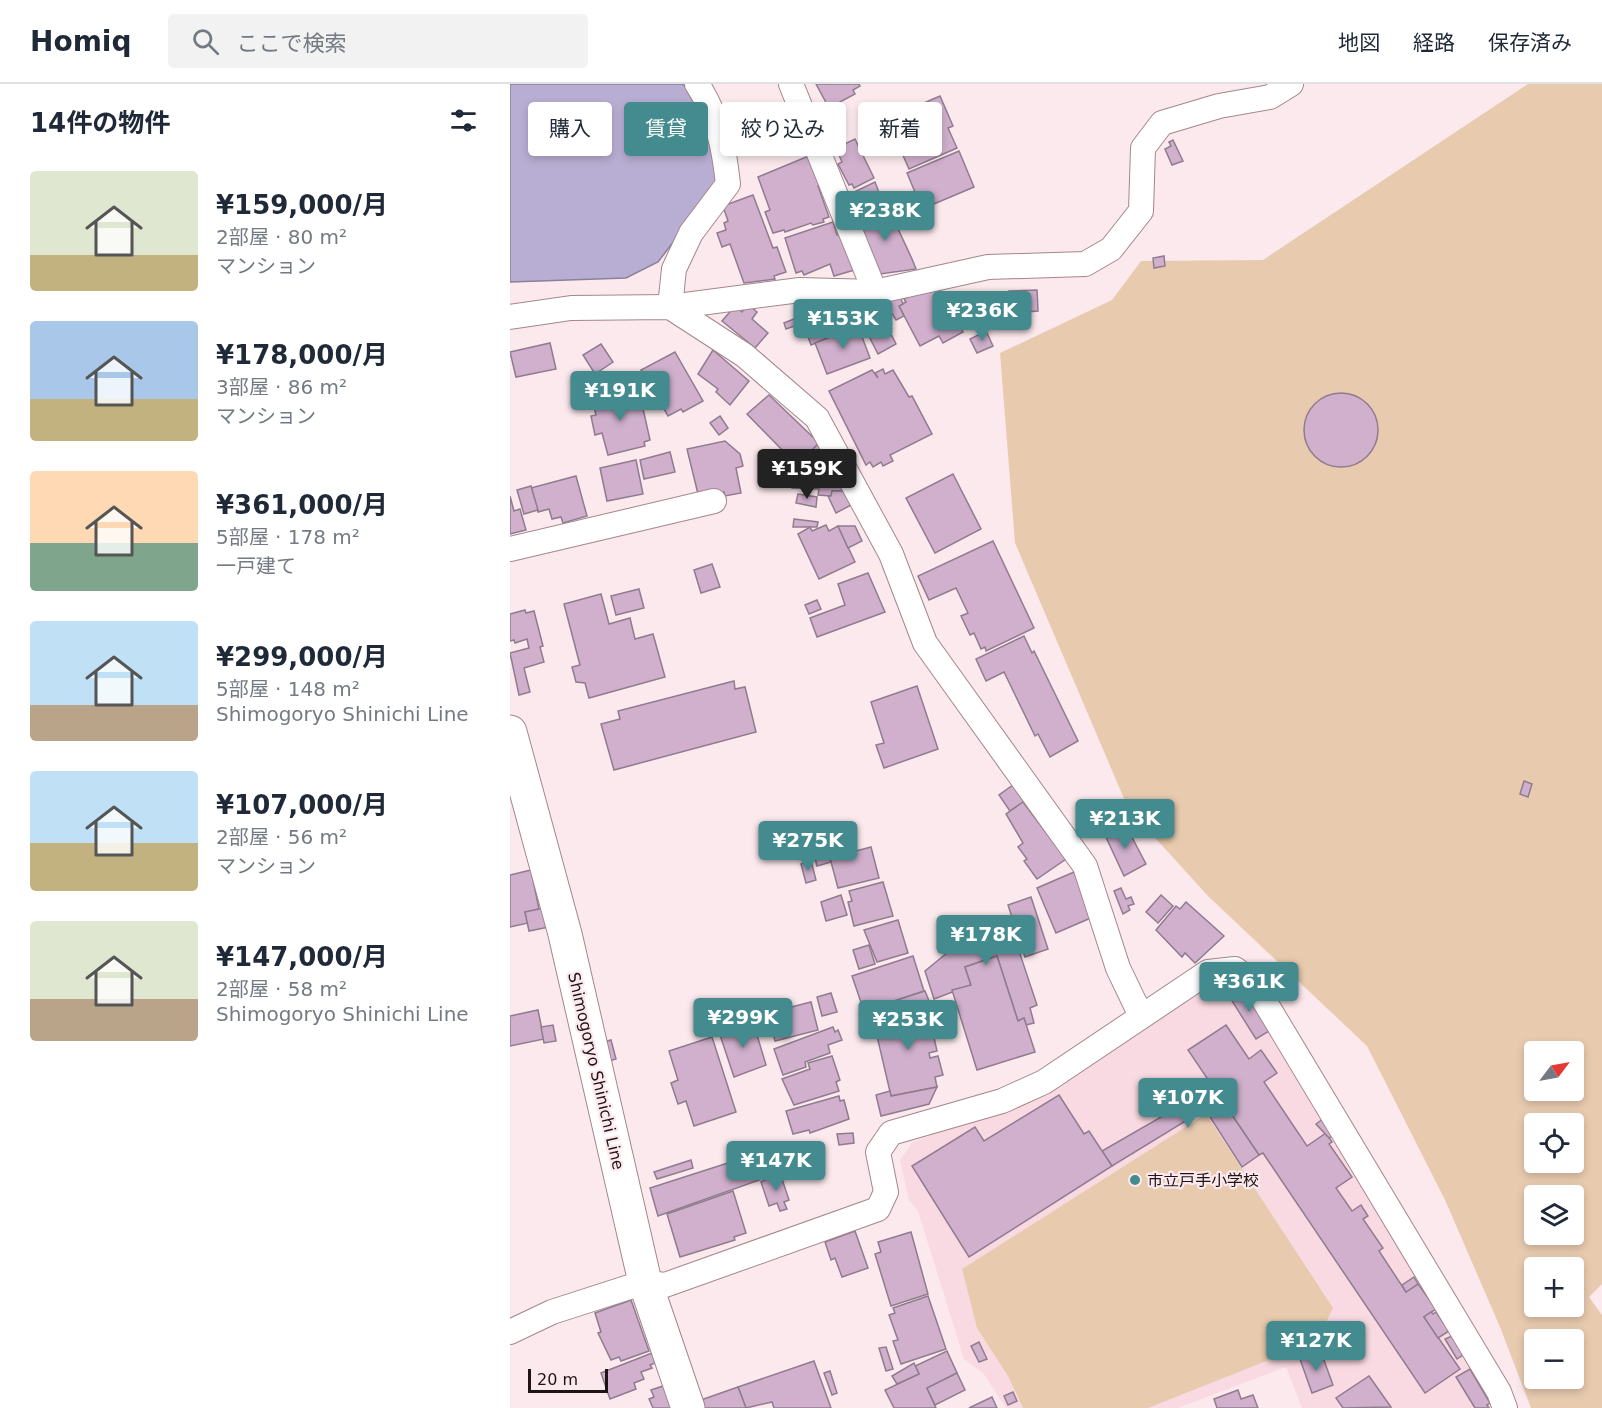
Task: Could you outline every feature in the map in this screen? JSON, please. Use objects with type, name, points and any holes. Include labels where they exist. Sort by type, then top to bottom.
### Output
[{"type":"main road","name":"Shimogoryo Shinichi Line","points":[[510,732],[565,934],[645,1282],[688,1408]]},
{"type":"street","points":[[670,307],[674,269],[691,233],[729,184],[723,139],[710,104],[697,84]]},
{"type":"street","points":[[790,84],[875,292]]},
{"type":"street","points":[[510,317],[571,308],[670,307],[800,290],[875,292],[988,267],[1085,264],[1111,249],[1141,211],[1143,148],[1162,123],[1219,106],[1270,97],[1291,84]]},
{"type":"street","points":[[670,307],[744,355],[817,418],[891,554],[925,643],[1084,866],[1118,968],[1141,1016]]},
{"type":"street","points":[[510,549],[714,501]]},
{"type":"street","points":[[510,1332],[552,1312],[645,1282],[665,1285],[878,1209],[886,1192],[878,1152],[891,1133],[1002,1101],[1044,1082],[1208,972],[1235,969],[1253,982],[1499,1392],[1505,1408]]},
{"type":"shaded area","points":[[510,84],[682,84],[687,88],[694,102],[624,102],[624,156],[708,156],[708,130],[715,144],[719,182],[658,262],[626,278],[510,282]]},
{"type":"shaded area","points":[[1528,84],[1602,84],[1602,1284],[1589,1297],[1602,1315],[1602,1408],[1531,1408],[1500,1327],[1445,1200],[1367,1046],[1208,896],[1128,808],[1015,543],[1000,353],[1112,300],[1141,261],[1263,260]]},
{"type":"shaded area","name":"市立戸手小学校","points":[[1232,975],[1251,987],[1497,1408],[1302,1408],[1286,1367],[1178,1408],[1006,1408],[984,1374],[964,1359],[918,1211],[909,1200],[900,1160],[913,1142],[1060,1084],[1218,979]]},
{"type":"shaded area","points":[[1206,1114],[1333,1308],[1317,1341],[1148,1408],[1023,1408],[1008,1376],[977,1328],[962,1269]]},
{"type":"building","points":[[816,84],[859,84],[860,86],[853,90],[855,94],[840,102],[826,102]]},
{"type":"building","points":[[940,96],[953,126],[948,128],[957,148],[942,155],[942,102],[926,102]]},
{"type":"building","points":[[855,139],[858,145],[858,156],[863,156],[874,178],[854,188],[852,184],[849,185],[838,164],[842,162],[839,156],[846,156],[846,143]]},
{"type":"building","points":[[1173,140],[1183,161],[1172,165],[1165,149],[1171,146],[1169,142]]},
{"type":"building","points":[[959,151],[974,187],[922,209],[907,173]]},
{"type":"building","points":[[811,156],[825,184],[818,186],[829,217],[823,219],[824,222],[773,233],[765,212],[770,210],[758,177]]},
{"type":"building","points":[[903,156],[939,156],[909,169]]},
{"type":"building","points":[[875,182],[883,203],[853,215],[846,196]]},
{"type":"building","points":[[753,195],[773,248],[777,247],[786,272],[774,276],[775,279],[744,283],[730,244],[722,247],[717,233],[726,230],[724,223],[728,221],[723,206]]},
{"type":"building","points":[[887,205],[916,269],[880,274],[855,219]]},
{"type":"building","points":[[833,222],[837,235],[846,231],[858,269],[834,276],[830,264],[804,275],[802,271],[796,273],[785,238]]},
{"type":"building","points":[[1164,256],[1165,266],[1154,268],[1153,258]]},
{"type":"building","points":[[938,288],[949,309],[944,311],[949,319],[954,316],[963,332],[943,343],[939,336],[920,346],[899,306],[906,302],[904,299],[920,290]]},
{"type":"building","points":[[1037,290],[1038,311],[1011,313],[1009,291]]},
{"type":"building","points":[[899,294],[903,304],[899,306],[904,316],[896,320],[885,302]]},
{"type":"building","points":[[802,297],[835,299],[838,307],[841,305],[850,329],[811,345],[802,320],[809,317]]},
{"type":"building","points":[[849,300],[874,300],[896,344],[878,354],[860,319],[856,320]]},
{"type":"building","points":[[748,304],[757,312],[752,319],[768,333],[755,348],[722,321],[735,306],[742,312]]},
{"type":"building","points":[[801,316],[803,323],[786,329],[784,323]]},
{"type":"building","points":[[858,326],[870,358],[827,374],[815,343]]},
{"type":"building","points":[[986,331],[993,346],[977,353],[970,339]]},
{"type":"building","points":[[550,343],[556,369],[516,377],[510,352]]},
{"type":"building","points":[[601,344],[613,362],[595,374],[583,355]]},
{"type":"building","points":[[713,350],[749,381],[730,405],[716,392],[718,389],[698,374]]},
{"type":"building","points":[[675,352],[703,401],[683,412],[681,409],[668,416],[641,370]]},
{"type":"building","points":[[883,369],[885,374],[893,370],[909,397],[912,396],[932,434],[890,455],[893,461],[883,466],[881,462],[873,467],[870,462],[866,465],[829,391],[872,370],[878,378],[875,373]]},
{"type":"building","points":[[630,390],[634,406],[642,404],[650,440],[644,442],[645,446],[608,455],[602,433],[595,435],[591,416],[596,415],[592,399]]},
{"type":"building","points":[[1334,393],[1348,393],[1362,399],[1372,409],[1378,423],[1378,437],[1372,451],[1362,461],[1348,467],[1334,467],[1320,461],[1310,451],[1304,437],[1304,423],[1310,409],[1320,399]]},
{"type":"building","points":[[769,395],[819,443],[803,459],[797,452],[790,458],[747,414]]},
{"type":"building","points":[[720,416],[728,428],[719,435],[710,423]]},
{"type":"building","points":[[725,441],[740,454],[743,466],[736,468],[741,493],[725,496],[724,492],[699,498],[687,449]]},
{"type":"building","points":[[819,443],[824,448],[811,460],[807,455]]},
{"type":"building","points":[[670,452],[675,472],[644,479],[640,460]]},
{"type":"building","points":[[636,460],[643,494],[607,501],[600,468]]},
{"type":"building","points":[[794,460],[833,463],[844,491],[832,491],[831,496],[818,495],[819,489],[792,488]]},
{"type":"building","points":[[953,474],[981,529],[935,553],[906,498]]},
{"type":"building","points":[[576,476],[587,516],[563,523],[561,517],[552,519],[549,509],[538,512],[531,488]]},
{"type":"building","points":[[531,486],[538,510],[524,514],[517,490]]},
{"type":"building","points":[[832,491],[844,491],[853,504],[836,513],[828,496],[831,496]]},
{"type":"building","points":[[798,494],[817,497],[816,507],[796,503]]},
{"type":"building","points":[[510,496],[514,511],[520,509],[526,530],[510,534]]},
{"type":"building","points":[[794,519],[818,522],[817,527],[793,527]]},
{"type":"building","points":[[826,525],[829,531],[838,526],[855,562],[819,579],[798,534],[810,527],[812,531]]},
{"type":"building","points":[[838,526],[855,526],[862,541],[848,548]]},
{"type":"building","points":[[993,541],[1034,628],[986,651],[985,647],[981,649],[974,633],[970,635],[961,616],[968,613],[956,588],[929,600],[918,576]]},
{"type":"building","points":[[712,564],[720,587],[701,593],[694,570]]},
{"type":"building","points":[[868,573],[885,612],[817,637],[810,618],[845,605],[838,584]]},
{"type":"building","points":[[639,589],[644,608],[616,615],[611,596]]},
{"type":"building","points":[[601,594],[609,624],[630,618],[635,639],[653,634],[665,677],[589,698],[585,683],[576,682],[572,667],[580,665],[564,604]]},
{"type":"building","points":[[817,600],[821,609],[809,614],[805,605]]},
{"type":"building","points":[[525,610],[526,613],[534,611],[543,646],[540,647],[544,662],[524,668],[530,692],[519,695],[510,653],[529,648],[527,639],[515,643],[514,640],[510,641],[510,614]]},
{"type":"building","points":[[1024,636],[1032,653],[1034,651],[1078,741],[1050,757],[1038,734],[1035,736],[1004,672],[986,681],[976,659]]},
{"type":"building","points":[[734,681],[735,689],[745,687],[756,732],[614,770],[601,724],[620,719],[618,711]]},
{"type":"building","points":[[917,686],[938,749],[884,768],[876,745],[884,743],[871,702]]},
{"type":"building","points":[[1524,781],[1532,784],[1528,797],[1520,794]]},
{"type":"building","points":[[1013,785],[1025,801],[1010,811],[999,795]]},
{"type":"building","points":[[1023,802],[1066,859],[1037,879],[1024,861],[1027,859],[1018,847],[1023,843],[1006,814]]},
{"type":"building","points":[[1125,824],[1146,864],[1124,876],[1105,835]]},
{"type":"building","points":[[871,847],[879,878],[838,888],[830,858]]},
{"type":"building","points":[[829,855],[831,862],[817,866],[815,858]]},
{"type":"building","points":[[811,861],[816,880],[806,883],[801,864]]},
{"type":"building","points":[[531,870],[539,909],[525,912],[528,923],[510,927],[510,875]]},
{"type":"building","points":[[1074,872],[1093,917],[1056,933],[1037,888]]},
{"type":"building","points":[[883,882],[893,916],[854,926],[848,902],[852,901],[849,891]]},
{"type":"building","points":[[1121,888],[1126,899],[1131,897],[1134,904],[1128,906],[1130,910],[1123,914],[1114,891]]},
{"type":"building","points":[[841,895],[847,915],[826,921],[821,902]]},
{"type":"building","points":[[1161,895],[1173,906],[1158,923],[1146,912]]},
{"type":"building","points":[[1031,897],[1048,949],[1025,957],[1008,905]]},
{"type":"building","points":[[1186,902],[1224,936],[1195,963],[1185,953],[1182,957],[1156,930],[1176,906],[1180,909]]},
{"type":"building","points":[[544,908],[549,927],[529,931],[525,912]]},
{"type":"building","points":[[1008,918],[1037,1005],[1030,1008],[1034,1023],[1026,1025],[1024,1018],[1018,1021],[997,956],[965,967],[971,985],[934,999],[925,971],[980,926]]},
{"type":"building","points":[[898,920],[908,953],[877,962],[864,930]]},
{"type":"building","points":[[869,945],[875,964],[859,969],[853,950]]},
{"type":"building","points":[[913,956],[924,991],[864,1011],[852,976]]},
{"type":"building","points":[[997,956],[1018,1021],[1024,1018],[1035,1052],[977,1070],[952,990],[971,985],[965,967]]},
{"type":"building","points":[[1243,987],[1269,1031],[1256,1039],[1229,996]]},
{"type":"building","points":[[925,991],[931,1006],[891,1015],[888,1003]]},
{"type":"building","points":[[831,993],[837,1012],[822,1016],[817,997]]},
{"type":"building","points":[[811,1002],[818,1030],[775,1041],[768,1013]]},
{"type":"building","points":[[927,1006],[932,1026],[923,1027],[924,1035],[933,1033],[937,1051],[929,1053],[930,1058],[938,1056],[943,1075],[935,1077],[937,1087],[891,1096],[873,1019]]},
{"type":"building","points":[[538,1010],[544,1039],[510,1046],[510,1016]]},
{"type":"building","points":[[749,1022],[750,1026],[754,1025],[766,1065],[734,1077],[719,1032]]},
{"type":"building","points":[[553,1025],[556,1041],[544,1043],[541,1027]]},
{"type":"building","points":[[1226,1025],[1249,1059],[1261,1050],[1277,1073],[1264,1082],[1307,1146],[1326,1133],[1332,1142],[1329,1144],[1352,1177],[1336,1188],[1352,1211],[1361,1205],[1368,1216],[1363,1219],[1383,1248],[1379,1251],[1406,1292],[1418,1284],[1436,1309],[1424,1317],[1460,1369],[1425,1393],[1263,1153],[1259,1155],[1188,1050]]},
{"type":"building","points":[[833,1027],[835,1032],[838,1030],[842,1040],[828,1045],[830,1053],[805,1062],[806,1067],[783,1075],[774,1049]]},
{"type":"building","points":[[712,1037],[736,1112],[694,1126],[686,1101],[678,1104],[671,1083],[678,1080],[669,1051]]},
{"type":"building","points":[[611,1040],[616,1059],[609,1061],[603,1042]]},
{"type":"building","points":[[832,1056],[840,1080],[836,1082],[839,1091],[794,1105],[782,1079],[810,1069],[808,1063]]},
{"type":"building","points":[[937,1087],[929,1104],[881,1116],[876,1095],[890,1091],[891,1096]]},
{"type":"building","points":[[1213,1087],[1259,1155],[1242,1167],[1205,1109],[1112,1166],[1102,1151]]},
{"type":"building","points":[[1059,1095],[1084,1134],[1089,1131],[1112,1166],[969,1257],[912,1166],[975,1127],[984,1141]]},
{"type":"building","points":[[839,1096],[840,1101],[844,1100],[849,1119],[810,1133],[809,1130],[793,1134],[786,1111]]},
{"type":"building","points":[[1323,1119],[1333,1135],[1329,1138],[1316,1124]]},
{"type":"building","points":[[853,1133],[854,1143],[839,1145],[837,1134]]},
{"type":"building","points":[[775,1153],[780,1172],[658,1216],[650,1188],[731,1162],[732,1166]]},
{"type":"building","points":[[691,1160],[693,1168],[657,1179],[654,1172]]},
{"type":"building","points":[[780,1173],[789,1200],[784,1202],[787,1209],[780,1211],[777,1203],[769,1206],[761,1182]]},
{"type":"building","points":[[733,1191],[746,1233],[734,1237],[735,1240],[680,1257],[667,1214]]},
{"type":"building","points":[[855,1231],[868,1268],[842,1277],[835,1258],[831,1260],[825,1242]]},
{"type":"building","points":[[911,1232],[928,1294],[891,1306],[875,1254],[881,1252],[878,1242]]},
{"type":"building","points":[[1414,1277],[1418,1284],[1406,1292],[1402,1285]]},
{"type":"building","points":[[928,1296],[946,1349],[901,1364],[893,1341],[898,1340],[889,1315],[895,1313],[893,1308]]},
{"type":"building","points":[[631,1300],[649,1351],[621,1361],[619,1357],[611,1360],[598,1333],[601,1332],[595,1313]]},
{"type":"building","points":[[1431,1312],[1433,1314],[1436,1312],[1449,1331],[1438,1338],[1424,1317]]},
{"type":"building","points":[[1452,1336],[1463,1355],[1457,1359],[1445,1339]]},
{"type":"building","points":[[979,1342],[987,1359],[979,1362],[971,1346]]},
{"type":"building","points":[[886,1347],[893,1369],[886,1371],[879,1348]]},
{"type":"building","points":[[947,1351],[957,1373],[927,1388],[936,1408],[894,1408],[885,1390],[919,1374],[915,1366]]},
{"type":"building","points":[[1321,1352],[1333,1385],[1312,1393],[1300,1359]]},
{"type":"building","points":[[652,1353],[655,1363],[650,1365],[652,1368],[641,1372],[644,1379],[634,1383],[636,1389],[610,1399],[601,1373]]},
{"type":"building","points":[[814,1361],[831,1408],[774,1408],[772,1402],[746,1408],[738,1387]]},
{"type":"building","points":[[914,1363],[919,1374],[897,1384],[892,1376]]},
{"type":"building","points":[[1470,1369],[1490,1403],[1487,1405],[1489,1408],[1475,1408],[1456,1377]]},
{"type":"building","points":[[830,1371],[837,1393],[832,1395],[824,1373]]},
{"type":"building","points":[[957,1373],[965,1390],[935,1405],[927,1388]]},
{"type":"building","points":[[1369,1376],[1391,1407],[1343,1408],[1336,1398]]},
{"type":"building","points":[[663,1386],[674,1408],[653,1408],[649,1399],[654,1397],[651,1390]]},
{"type":"building","points":[[738,1387],[746,1408],[704,1408],[701,1400]]},
{"type":"building","points":[[1238,1390],[1241,1399],[1253,1395],[1258,1408],[1217,1408],[1214,1399]]},
{"type":"building","points":[[1013,1392],[1017,1401],[1008,1405],[1004,1396]]},
{"type":"building","points":[[992,1397],[997,1408],[969,1408]]},
{"type":"place","name":"市立戸手小学校","points":[[1135,1180]]}]
